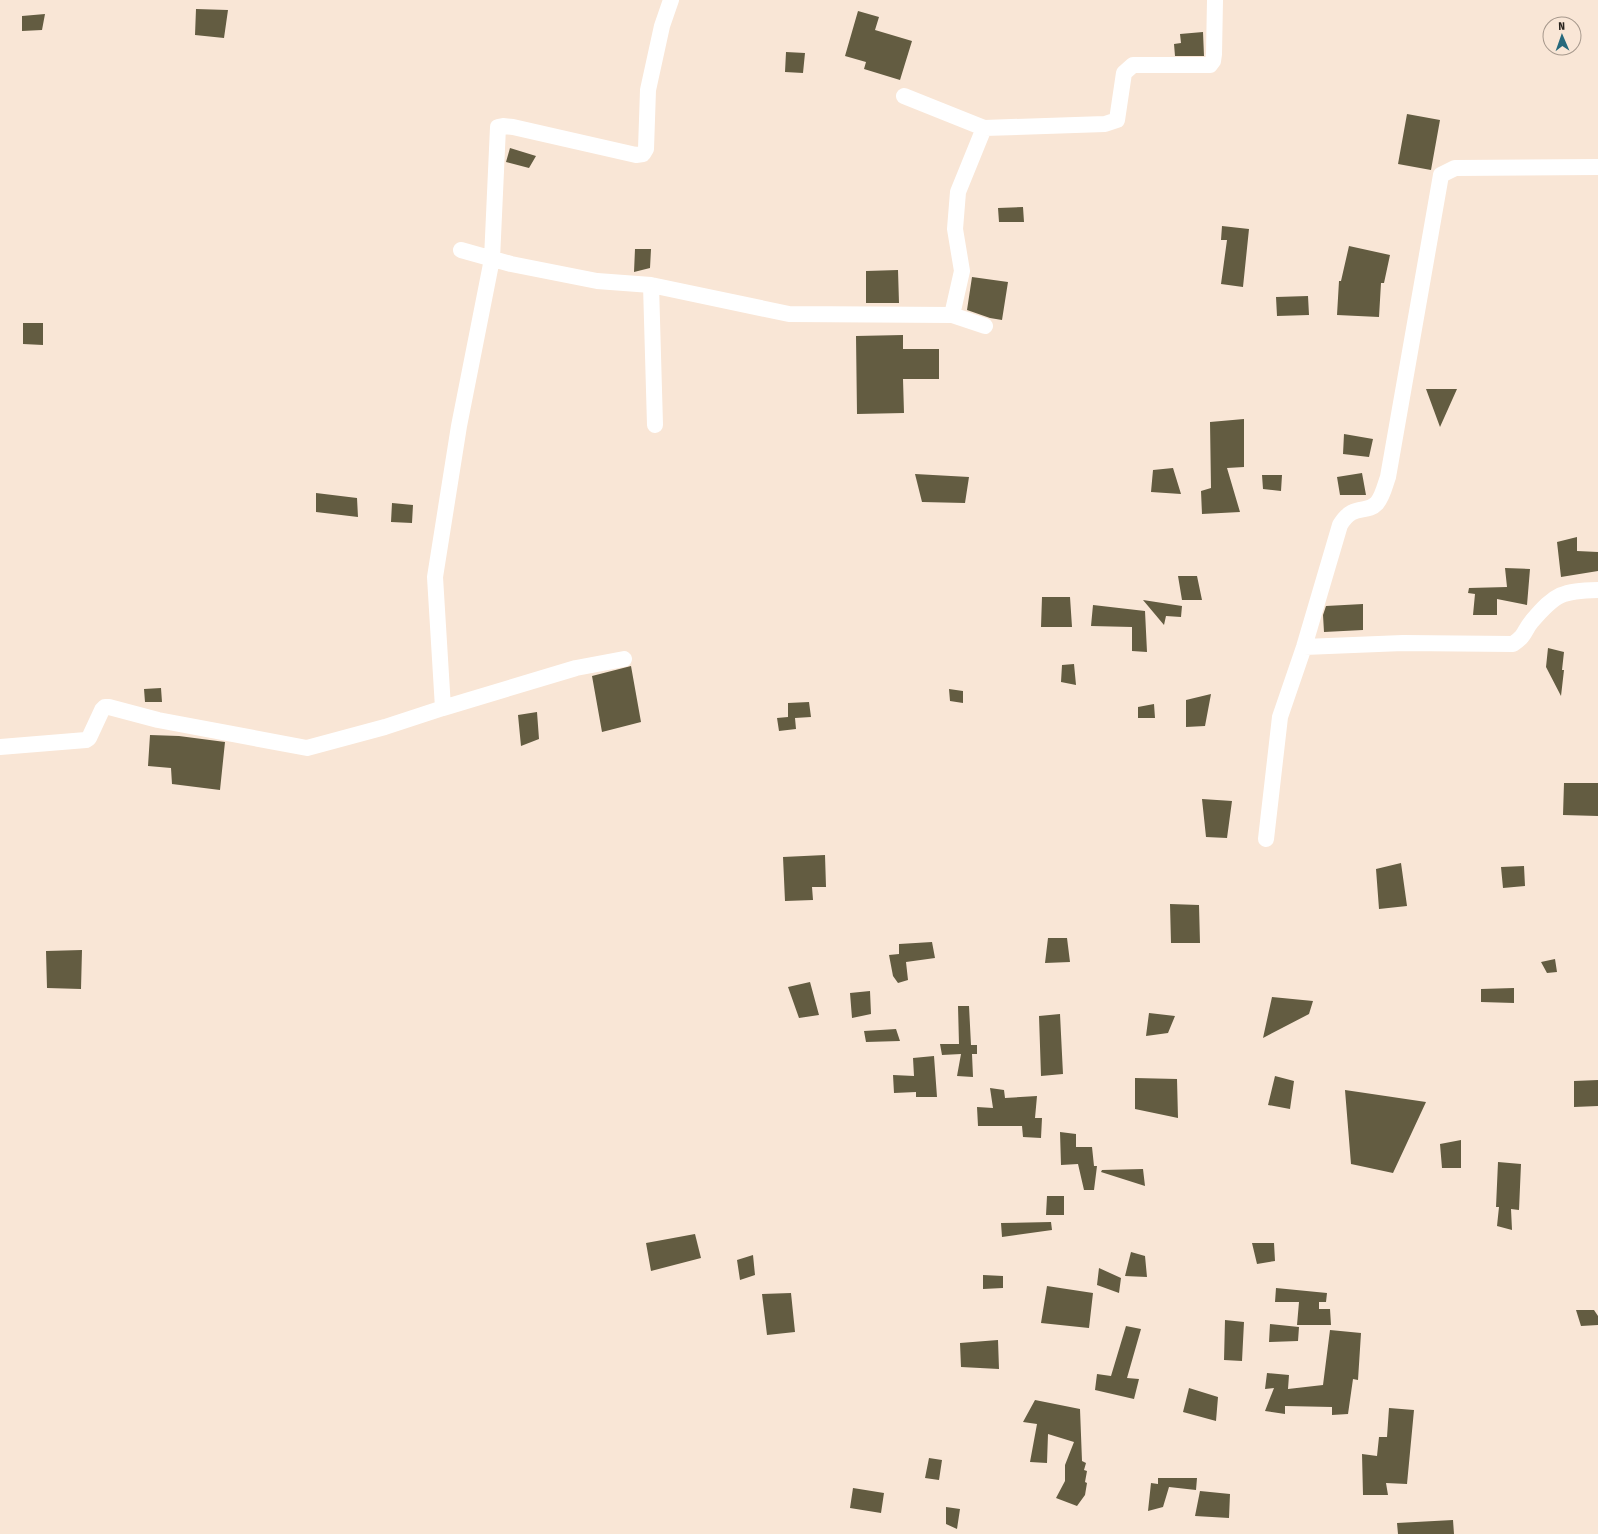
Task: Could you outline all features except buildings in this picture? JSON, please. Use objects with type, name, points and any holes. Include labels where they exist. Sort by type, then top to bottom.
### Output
[{"type":"street","points":[[443,708],[435,577],[459,426],[492,259],[498,127],[513,127],[636,155],[643,154],[646,149],[648,90],[662,26],[671,0]]},
{"type":"street","points":[[904,96],[984,128],[1105,124],[1117,120],[1124,73],[1133,65],[1210,65],[1213,61],[1214,54],[1215,0]]},
{"type":"street","points":[[952,315],[962,270],[955,229],[958,192],[984,128]]},
{"type":"street","points":[[1266,839],[1280,717],[1304,647],[1340,525],[1346,515],[1353,511],[1371,507],[1377,503],[1388,477],[1441,175],[1455,168],[1598,167]]},
{"type":"street","points":[[461,250],[492,259],[597,281],[651,285],[789,314],[952,315],[985,326]]},
{"type":"street","points":[[651,285],[655,425]]},
{"type":"street","points":[[1304,647],[1403,643],[1513,644],[1523,637],[1531,622],[1556,596],[1564,592],[1598,590]]},
{"type":"street","points":[[0,746],[86,740],[89,738],[102,710],[109,707],[158,720],[307,748],[385,727],[576,668],[624,659]]}]
